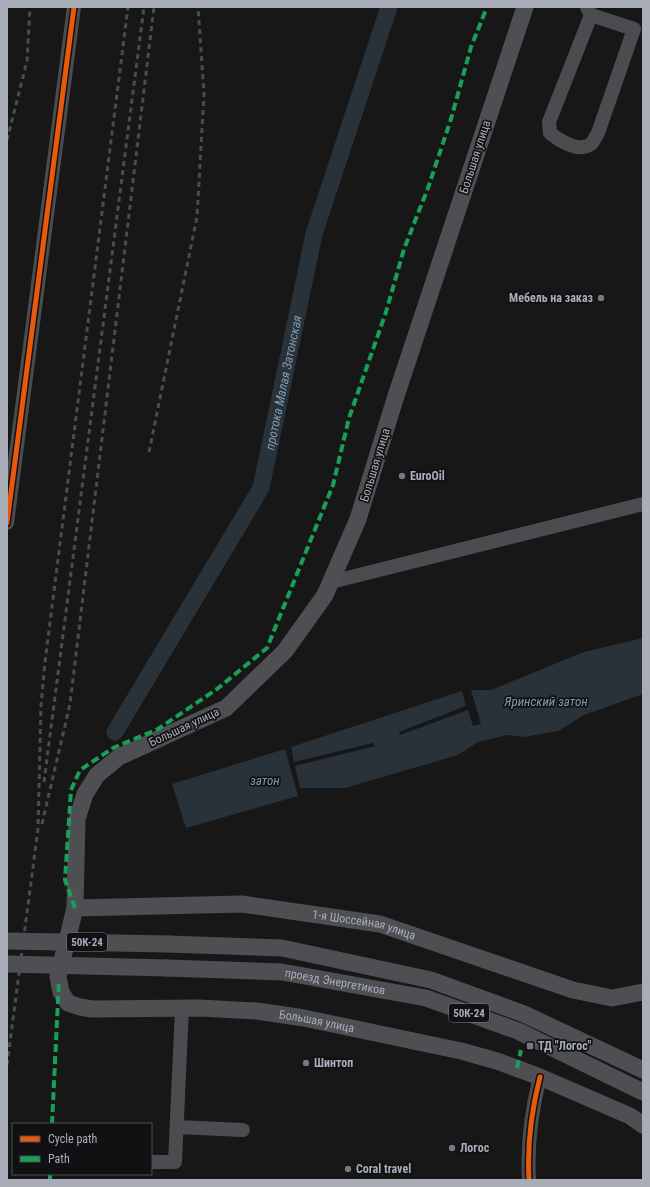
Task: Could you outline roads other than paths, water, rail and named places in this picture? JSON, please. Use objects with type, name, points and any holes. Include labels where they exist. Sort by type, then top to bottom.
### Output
[{"type":"main road","name":"Большая улица","points":[[525,7],[358,519],[325,595],[285,651],[226,708],[119,757],[97,775],[85,794],[77,818],[75,908],[58,977],[61,992],[68,1002],[92,1009],[182,1008],[257,1011],[304,1018],[461,1051],[497,1061],[540,1077],[630,1116],[643,1125]]},
{"type":"main road","name":"1-я Шоссейная улица","points":[[75,908],[242,904],[380,924],[573,990],[612,998],[643,992]]},
{"type":"main road","name":"проезд Энергетиков","points":[[7,941],[282,948],[431,980],[524,1014],[643,1070]]},
{"type":"main road","name":"проезд Энергетиков","points":[[7,964],[282,972],[426,998],[518,1031],[643,1092]]},
{"type":"street","points":[[7,523],[74,7]]},
{"type":"street","points":[[589,11],[638,29],[598,133],[592,143],[581,147],[560,141],[550,133],[549,122],[589,11]]},
{"type":"street","points":[[331,582],[643,504]]},
{"type":"street","points":[[152,1162],[175,1162],[182,1008]]},
{"type":"street","points":[[529,1180],[528,1155],[532,1108],[540,1077]]},
{"type":"street","points":[[176,1127],[243,1130]]},
{"type":"water","name":"Яринский затон","points":[[643,638],[643,694],[584,715],[558,731],[524,737],[507,735],[478,742],[458,755],[345,788],[300,788],[295,766],[375,746],[373,743],[294,762],[291,747],[462,691],[466,706],[399,732],[400,735],[468,710],[473,726],[481,724],[471,690],[491,690],[584,652]]},
{"type":"water","name":"затон","points":[[285,749],[298,796],[186,828],[172,784]]},
{"type":"waterway","name":"протока Малая Затонская","points":[[115,732],[261,488],[314,234],[389,7]]},
{"type":"railway","points":[[7,140],[27,61],[30,7]]},
{"type":"railway","points":[[7,1065],[38,829],[41,705],[45,662],[128,7]]},
{"type":"railway","points":[[44,782],[144,7]]},
{"type":"railway","points":[[42,824],[70,704],[154,7]]},
{"type":"railway","points":[[149,452],[197,217],[204,94],[198,7]]},
{"type":"place","name":"Мебель на заказ","points":[[601,298]]},
{"type":"place","name":"EuroOil","points":[[402,476]]},
{"type":"place","name":"ТД \"Логос\"","points":[[530,1046]]},
{"type":"place","name":"Шинтоп","points":[[306,1063]]},
{"type":"place","name":"Логос","points":[[452,1148]]},
{"type":"place","name":"Coral travel","points":[[348,1169]]}]
